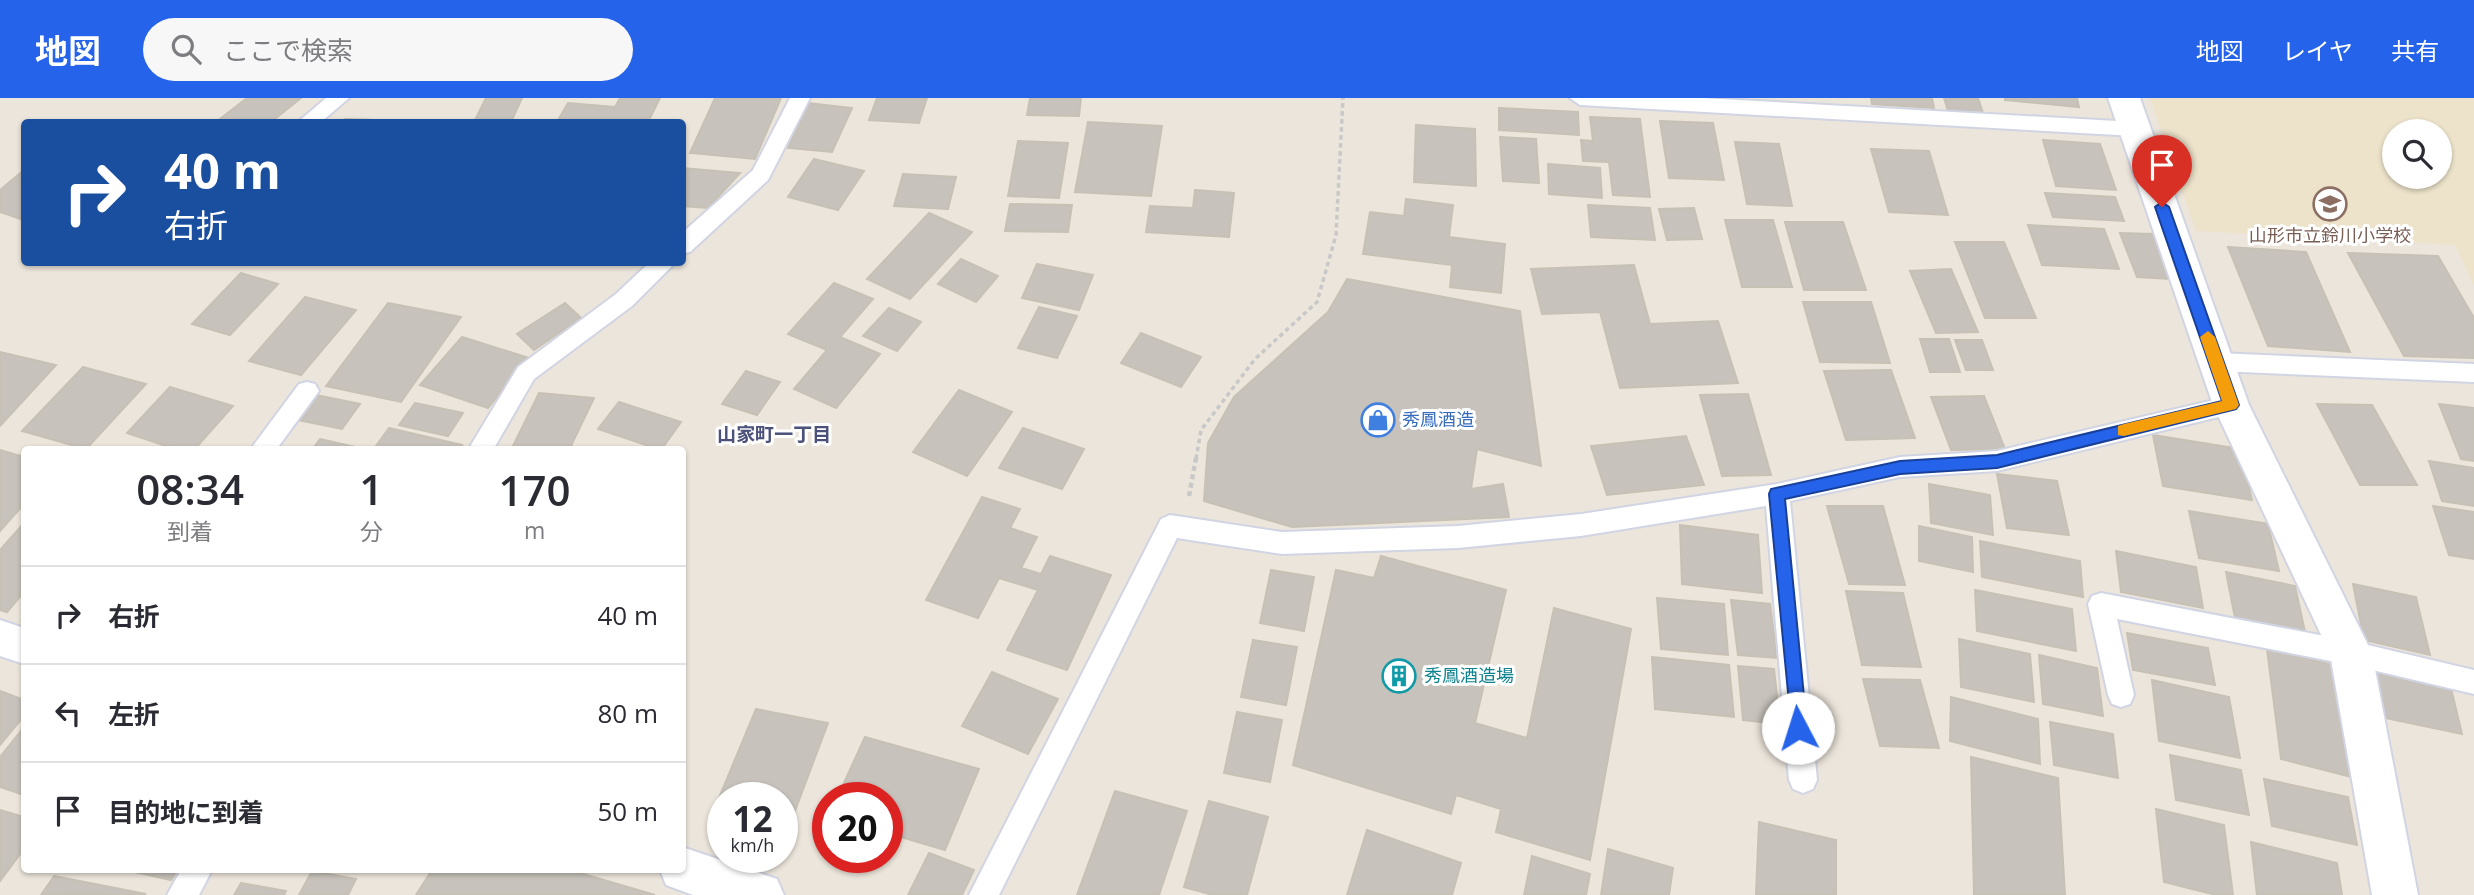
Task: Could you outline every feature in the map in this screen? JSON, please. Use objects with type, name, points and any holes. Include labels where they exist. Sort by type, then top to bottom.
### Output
[{"type":"street","points":[[2129,114],[2231,405],[2351,653],[2395,895]]},
{"type":"street","points":[[0,638],[21,645]]},
{"type":"street","points":[[686,870],[761,895]]},
{"type":"lane","points":[[312,119],[339,98]]},
{"type":"lane","points":[[686,242],[761,174],[800,98]]},
{"type":"lane","points":[[1580,98],[2129,114]]},
{"type":"lane","points":[[482,446],[526,373],[624,300],[661,266]]},
{"type":"lane","points":[[2216,362],[2474,373]]},
{"type":"lane","points":[[265,446],[307,391]]},
{"type":"lane","points":[[984,895],[1170,526],[1282,543],[1458,537],[1581,525],[1777,494],[1900,467],[1997,461],[2231,405]]},
{"type":"lane","points":[[1777,494],[1803,780]]},
{"type":"lane","points":[[2121,695],[2101,604],[2351,653],[2474,682]]},
{"type":"lane","points":[[182,895],[196,873]]},
{"type":"path","points":[[1184,528],[1201,430],[1255,359],[1317,302],[1336,236],[1343,98]]},
{"type":"shaded area","name":"山形市立鈴川小学校","points":[[2150,98],[2474,98],[2474,286],[2455,245],[2196,231]]},
{"type":"building","points":[[247,98],[301,98],[275,119],[220,119]]},
{"type":"building","points":[[486,98],[522,98],[512,119],[476,119]]},
{"type":"building","points":[[620,98],[660,98],[650,119],[559,119],[568,103],[615,107]]},
{"type":"building","points":[[715,98],[781,98],[755,159],[690,153]]},
{"type":"building","points":[[877,98],[927,98],[919,123],[869,120]]},
{"type":"building","points":[[1030,98],[1081,98],[1079,116],[1027,115]]},
{"type":"building","points":[[1871,98],[1932,98],[1934,108],[1872,104]]},
{"type":"building","points":[[1944,98],[1978,98],[1983,113],[1948,111]]},
{"type":"building","points":[[2077,98],[2079,107],[2005,100]]},
{"type":"building","points":[[808,103],[852,108],[832,152],[788,148]]},
{"type":"building","points":[[1499,108],[1578,112],[1579,135],[1499,130]]},
{"type":"building","points":[[1590,117],[1640,119],[1650,197],[1613,195],[1609,162],[1583,161],[1581,140],[1593,141]]},
{"type":"building","points":[[1660,121],[1713,123],[1724,180],[1669,178]]},
{"type":"building","points":[[1088,122],[1162,126],[1151,196],[1075,192]]},
{"type":"building","points":[[1416,125],[1475,129],[1476,186],[1414,182]]},
{"type":"building","points":[[1500,137],[1536,139],[1539,183],[1503,181]]},
{"type":"building","points":[[2043,140],[2100,144],[2116,190],[2056,186]]},
{"type":"building","points":[[1018,141],[1068,143],[1059,198],[1008,196]]},
{"type":"building","points":[[1735,142],[1779,144],[1792,206],[1747,204]]},
{"type":"building","points":[[1871,149],[1929,151],[1948,215],[1889,212]]},
{"type":"building","points":[[814,159],[864,171],[838,210],[788,197]]},
{"type":"building","points":[[1548,164],[1600,168],[1602,198],[1549,194]]},
{"type":"building","points":[[686,168],[740,173],[708,208],[686,206]]},
{"type":"building","points":[[21,172],[21,219],[0,212],[0,190]]},
{"type":"building","points":[[903,174],[956,177],[948,209],[894,206]]},
{"type":"building","points":[[1195,190],[1234,193],[1229,237],[1146,232],[1150,206],[1193,208]]},
{"type":"building","points":[[2045,193],[2115,197],[2124,221],[2053,217]]},
{"type":"building","points":[[1406,199],[1453,205],[1449,237],[1505,244],[1501,293],[1450,287],[1452,265],[1363,254],[1370,212],[1404,216]]},
{"type":"building","points":[[1010,204],[1072,205],[1068,232],[1005,231]]},
{"type":"building","points":[[1588,205],[1650,208],[1655,240],[1591,237]]},
{"type":"building","points":[[1694,208],[1702,239],[1667,240],[1659,209]]},
{"type":"building","points":[[929,213],[972,232],[910,299],[867,279]]},
{"type":"building","points":[[1725,220],[1773,220],[1792,287],[1742,287]]},
{"type":"building","points":[[1785,222],[1843,222],[1866,290],[1804,290]]},
{"type":"building","points":[[2028,225],[2104,229],[2119,269],[2042,265]]},
{"type":"building","points":[[2120,233],[2153,234],[2170,279],[2137,277]]},
{"type":"building","points":[[1955,242],[2004,242],[2036,318],[1985,318]]},
{"type":"building","points":[[2228,247],[2306,252],[2350,352],[2268,346]]},
{"type":"building","points":[[2348,253],[2438,256],[2474,318],[2474,358],[2404,356]]},
{"type":"building","points":[[961,259],[998,276],[976,302],[938,284]]},
{"type":"building","points":[[1037,264],[1093,275],[1079,310],[1022,298]]},
{"type":"building","points":[[1634,265],[1650,324],[1718,321],[1738,383],[1620,388],[1600,312],[1542,314],[1531,269]]},
{"type":"building","points":[[1951,269],[1978,332],[1936,333],[1910,271]]},
{"type":"building","points":[[241,273],[278,284],[230,335],[192,324]]},
{"type":"building","name":"秀鳳酒造","points":[[1347,279],[1520,311],[1541,466],[1477,449],[1471,489],[1503,484],[1509,517],[1292,527],[1204,501],[1208,443],[1234,397],[1328,312]]},
{"type":"building","points":[[834,283],[873,299],[840,337],[880,354],[836,408],[794,389],[827,350],[788,334]]},
{"type":"building","points":[[305,297],[356,310],[301,375],[249,361]]},
{"type":"building","points":[[1803,302],[1871,302],[1890,363],[1820,362]]},
{"type":"building","points":[[388,303],[461,317],[401,402],[326,386]]},
{"type":"building","points":[[565,303],[581,318],[534,350],[517,334]]},
{"type":"building","points":[[1039,307],[1077,316],[1057,358],[1018,348]]},
{"type":"building","points":[[889,308],[921,322],[897,351],[863,336]]},
{"type":"building","points":[[1141,333],[1201,357],[1181,387],[1121,363]]},
{"type":"building","points":[[462,337],[529,358],[488,408],[420,385]]},
{"type":"building","points":[[1920,339],[1949,339],[1960,372],[1930,372]]},
{"type":"building","points":[[1955,340],[1982,340],[1993,370],[1966,370]]},
{"type":"building","points":[[0,352],[56,365],[0,426]]},
{"type":"building","points":[[83,367],[146,384],[89,446],[75,446],[22,431]]},
{"type":"building","points":[[1891,370],[1915,438],[1846,440],[1824,371]]},
{"type":"building","points":[[746,371],[780,382],[757,415],[722,404]]},
{"type":"building","points":[[170,387],[233,406],[198,446],[166,446],[127,433]]},
{"type":"building","points":[[959,390],[1012,412],[967,476],[913,452]]},
{"type":"building","points":[[539,393],[594,398],[571,446],[513,446]]},
{"type":"building","points":[[1748,394],[1771,475],[1722,476],[1700,395]]},
{"type":"building","points":[[316,395],[360,404],[342,429],[298,420]]},
{"type":"building","points":[[1984,396],[2005,449],[1951,450],[1931,397]]},
{"type":"building","points":[[619,402],[681,422],[664,446],[649,446],[598,429]]},
{"type":"building","points":[[415,403],[463,413],[448,436],[399,425]]},
{"type":"building","points":[[2317,404],[2372,405],[2417,485],[2360,485]]},
{"type":"building","points":[[2439,404],[2474,408],[2474,461],[2461,459]]},
{"type":"building","points":[[389,428],[462,445],[461,446],[376,446]]},
{"type":"building","points":[[1023,428],[1084,449],[1062,489],[999,468]]},
{"type":"building","points":[[2153,435],[2240,449],[2252,500],[2163,486]]},
{"type":"building","points":[[1686,436],[1704,485],[1607,495],[1591,446]]},
{"type":"building","points":[[320,439],[351,446],[315,446]]},
{"type":"building","points":[[0,450],[21,456],[21,507],[0,531]]},
{"type":"building","points":[[2429,461],[2474,468],[2474,506],[2442,501]]},
{"type":"building","points":[[1997,474],[2057,481],[2069,535],[2007,528]]},
{"type":"building","points":[[1929,484],[1990,495],[1993,535],[1931,523]]},
{"type":"building","points":[[982,497],[1020,509],[1010,528],[1037,537],[1021,568],[1041,574],[1050,556],[1111,575],[1067,670],[1007,650],[1038,590],[999,578],[978,618],[926,600]]},
{"type":"building","points":[[1827,506],[1883,506],[1905,585],[1849,584]]},
{"type":"building","points":[[2433,506],[2474,512],[2474,559],[2449,555]]},
{"type":"building","points":[[2189,511],[2268,524],[2279,571],[2199,558]]},
{"type":"building","points":[[1680,525],[1758,535],[1762,593],[1682,584]]},
{"type":"building","points":[[21,526],[21,596],[7,612],[0,610],[0,550]]},
{"type":"building","points":[[1919,526],[1972,537],[1973,572],[1919,561]]},
{"type":"building","points":[[1980,541],[2080,561],[2083,597],[1982,577]]},
{"type":"building","points":[[2116,551],[2196,567],[2203,608],[2121,592]]},
{"type":"building","name":"秀鳳酒造場","points":[[1381,556],[1506,590],[1475,723],[1527,738],[1554,608],[1631,629],[1590,860],[1496,832],[1501,809],[1456,795],[1451,814],[1293,765],[1336,570],[1374,578]]},
{"type":"building","points":[[1271,570],[1314,577],[1304,631],[1260,623]]},
{"type":"building","points":[[2226,572],[2295,586],[2305,632],[2235,618]]},
{"type":"building","points":[[2353,584],[2416,597],[2430,655],[2364,640]]},
{"type":"building","points":[[1975,590],[2072,609],[2076,651],[1977,631]]},
{"type":"building","points":[[1846,591],[1903,593],[1921,667],[1862,665]]},
{"type":"building","points":[[1657,598],[1724,604],[1728,655],[1661,649]]},
{"type":"building","points":[[1731,600],[1770,604],[1777,658],[1738,655]]},
{"type":"building","points":[[2127,633],[2208,648],[2215,685],[2133,670]]},
{"type":"building","points":[[1959,639],[2030,654],[2034,702],[1961,687]]},
{"type":"building","points":[[1253,640],[1297,647],[1286,705],[1241,697]]},
{"type":"building","points":[[2267,649],[2338,666],[2355,778],[2281,759]]},
{"type":"building","points":[[2039,655],[2097,668],[2103,716],[2043,704]]},
{"type":"building","points":[[1652,657],[1729,665],[1734,717],[1655,709]]},
{"type":"building","points":[[1738,666],[1774,669],[1780,724],[1743,720]]},
{"type":"building","points":[[992,672],[1058,699],[1028,754],[962,726]]},
{"type":"building","points":[[2376,673],[2451,688],[2462,734],[2385,718]]},
{"type":"building","points":[[1863,679],[1920,680],[1939,748],[1880,746]]},
{"type":"building","points":[[2152,680],[2229,697],[2240,758],[2159,741]]},
{"type":"building","points":[[0,691],[21,699],[21,720],[0,745]]},
{"type":"building","points":[[1951,697],[2038,719],[2040,764],[1950,741]]},
{"type":"building","points":[[756,709],[828,723],[798,803],[798,782],[726,782]]},
{"type":"building","points":[[1237,712],[1282,720],[1270,782],[1224,773]]},
{"type":"building","points":[[2050,722],[2113,734],[2118,778],[2054,765]]},
{"type":"building","points":[[21,731],[21,794],[0,787],[0,757]]},
{"type":"building","points":[[865,737],[979,769],[945,850],[903,838],[903,782],[844,782]]},
{"type":"building","points":[[2170,755],[2241,770],[2249,815],[2176,800]]},
{"type":"building","points":[[1971,757],[2058,778],[2065,895],[1974,895]]},
{"type":"building","points":[[2264,779],[2348,797],[2357,845],[2272,826]]},
{"type":"building","points":[[1115,791],[1187,811],[1159,895],[1077,895]]},
{"type":"building","points":[[1209,801],[1268,817],[1247,895],[1213,895],[1184,887]]},
{"type":"building","points":[[2156,809],[2224,825],[2233,895],[2216,895],[2164,882]]},
{"type":"building","points":[[0,810],[21,816],[21,853],[0,881]]},
{"type":"building","points":[[1759,822],[1836,840],[1836,895],[1756,895]]},
{"type":"building","points":[[1367,830],[1461,863],[1452,895],[1347,895]]},
{"type":"building","points":[[2251,842],[2337,863],[2342,895],[2257,895]]},
{"type":"building","points":[[1608,849],[1673,868],[1669,895],[1601,895]]},
{"type":"building","points":[[929,853],[974,870],[962,895],[908,895]]},
{"type":"building","points":[[1532,856],[1590,874],[1586,895],[1524,895]]},
{"type":"building","points":[[140,873],[175,873],[171,880]]},
{"type":"building","points":[[311,873],[356,879],[348,895],[299,895]]},
{"type":"building","points":[[430,873],[580,873],[655,895],[416,895]]},
{"type":"building","points":[[54,876],[146,894],[41,895]]},
{"type":"building","points":[[241,883],[286,891],[284,895],[234,895]]},
{"type":"slow traffic","points":[[2124,430],[2231,405],[2208,337]]},
{"type":"place","name":"山形市立鈴川小学校","points":[[2330,204]]},
{"type":"place","name":"秀鳳酒造","points":[[1378,420]]},
{"type":"place","name":"秀鳳酒造場","points":[[1399,676]]},
{"type":"district","name":"山家町一丁目","points":[[774,434]]},
{"type":"route","points":[[1798,728],[1777,494],[1900,467],[1997,461],[2231,405],[2162,207]]}]
